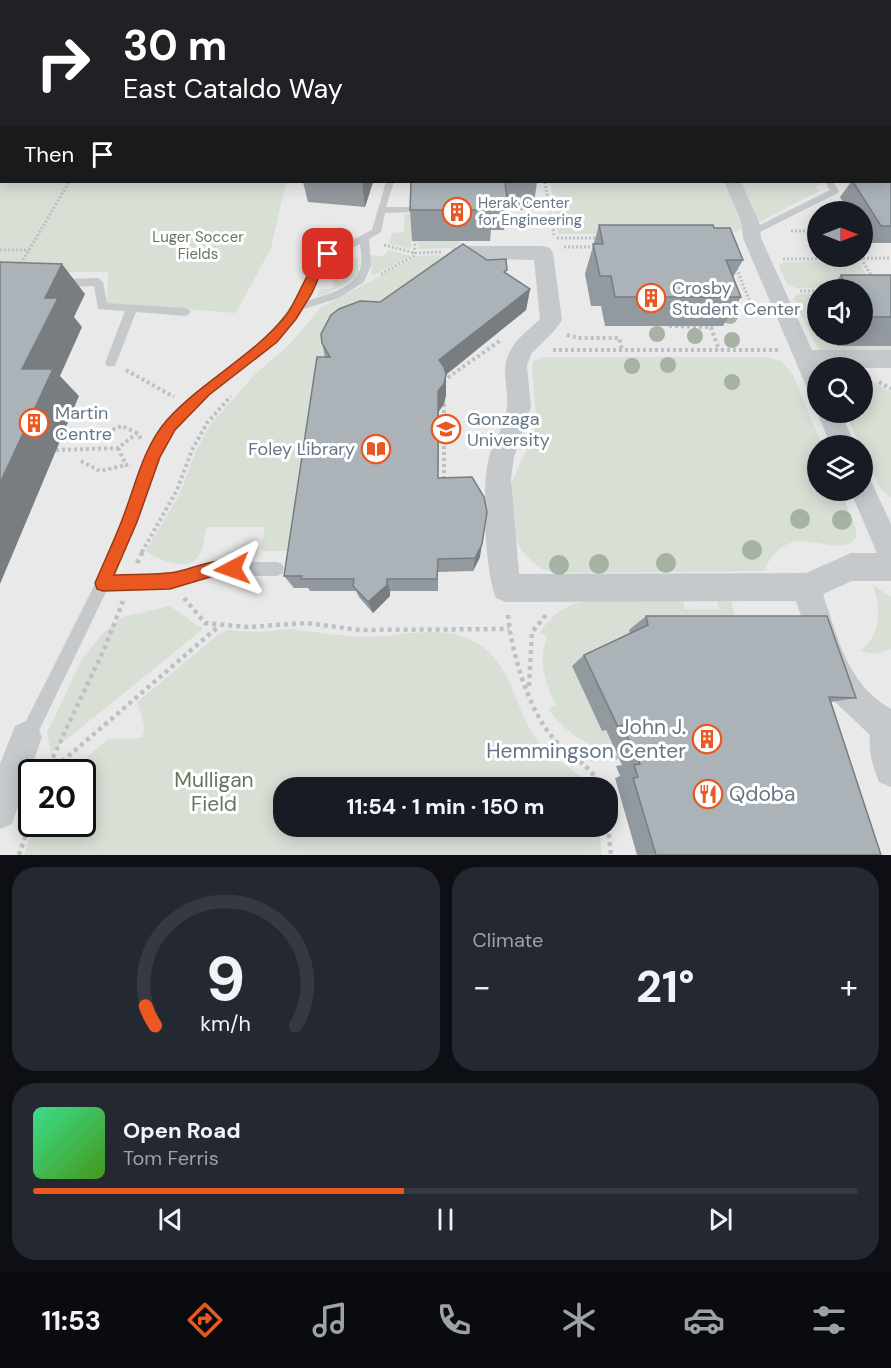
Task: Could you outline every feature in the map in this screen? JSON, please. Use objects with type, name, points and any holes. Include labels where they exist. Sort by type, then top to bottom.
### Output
[{"type":"street","points":[[732,183],[750,222],[751,233],[761,259],[807,363]]},
{"type":"street","points":[[460,253],[548,246],[551,320],[546,328],[522,350],[515,366],[519,408],[500,462],[499,480],[506,588],[806,587],[851,567],[891,567]]},
{"type":"street","points":[[803,354],[891,359]]},
{"type":"street","points":[[867,501],[891,555]]},
{"type":"street","points":[[806,587],[836,675],[845,690],[889,727],[886,752],[891,770]]},
{"type":"street","points":[[0,812],[26,737]]},
{"type":"lane","points":[[26,737],[103,583],[154,454],[170,426],[205,391],[273,339],[306,293],[322,258],[364,239],[379,227],[381,210],[390,183]]},
{"type":"lane","points":[[751,233],[834,190],[830,183]]},
{"type":"lane","points":[[381,210],[413,210]]},
{"type":"lane","points":[[298,306],[317,304],[359,282],[365,267],[364,239]]},
{"type":"lane","points":[[54,283],[98,282],[102,306],[186,312]]},
{"type":"lane","points":[[111,363],[132,308]]},
{"type":"lane","points":[[103,583],[170,581],[210,569],[277,569]]},
{"type":"path","points":[[15,275],[68,183]]},
{"type":"path","points":[[545,183],[549,207],[548,246]]},
{"type":"path","points":[[532,207],[549,207]]},
{"type":"path","points":[[548,246],[600,247],[598,238]]},
{"type":"path","points":[[548,246],[610,238]]},
{"type":"path","points":[[364,239],[414,253],[460,253]]},
{"type":"path","points":[[359,282],[374,278],[414,256],[415,241]]},
{"type":"path","points":[[0,250],[29,250]]},
{"type":"path","points":[[873,257],[891,258]]},
{"type":"path","points":[[733,258],[755,314]]},
{"type":"path","points":[[761,259],[807,258]]},
{"type":"path","points":[[866,267],[875,283]]},
{"type":"path","points":[[731,274],[739,274]]},
{"type":"path","points":[[741,283],[749,283]]},
{"type":"path","points":[[669,326],[711,327],[719,350]]},
{"type":"path","points":[[546,328],[579,338],[620,338],[622,350]]},
{"type":"path","points":[[441,383],[502,339],[522,350],[719,350],[803,354]]},
{"type":"path","points":[[111,363],[164,389],[189,407]]},
{"type":"path","points":[[54,759],[105,647],[128,584],[146,544],[177,490],[192,450],[207,423],[238,388]]},
{"type":"path","points":[[444,404],[444,486],[450,486]]},
{"type":"path","points":[[90,438],[122,426],[137,433]]},
{"type":"path","points":[[56,450],[118,448]]},
{"type":"path","points":[[81,461],[100,471],[126,465]]},
{"type":"path","points":[[170,581],[205,623],[256,627],[306,623],[360,630],[509,629]]},
{"type":"path","points":[[506,588],[509,629],[536,712],[551,736],[582,759],[597,777]]},
{"type":"path","points":[[528,690],[532,632],[553,608],[581,588]]},
{"type":"path","points":[[63,759],[220,625]]},
{"type":"path","points":[[582,759],[618,757]]},
{"type":"path","points":[[19,855],[25,837]]},
{"type":"path","points":[[609,837],[611,855]]},
{"type":"shaded area","name":"Gonzaga University","points":[[0,183],[891,183],[891,855],[0,855]]},
{"type":"green space","name":"Luger Soccer Fields","points":[[0,183],[286,183],[271,248],[236,313],[107,303],[108,272],[0,272]]},
{"type":"green space","points":[[550,183],[724,183],[742,227],[738,231],[727,234],[558,234]]},
{"type":"green space","points":[[741,183],[819,183],[820,185],[815,185],[819,191],[759,222]]},
{"type":"green space","points":[[405,214],[412,214],[411,249],[389,244],[392,233],[404,232]]},
{"type":"green space","points":[[418,241],[460,241],[460,243],[453,248],[418,249]]},
{"type":"green space","points":[[389,250],[411,256],[372,276],[370,255],[383,256]]},
{"type":"green space","points":[[346,255],[358,258],[359,273],[355,278],[322,297],[317,296],[320,289],[332,289],[335,284],[325,279],[331,265]]},
{"type":"green space","points":[[418,256],[448,256],[299,551],[261,551],[265,527],[207,527],[201,552],[194,561],[188,564],[173,563],[146,551],[181,491],[196,451],[210,425],[256,373],[290,344],[320,308]]},
{"type":"green space","points":[[783,262],[807,262],[807,267],[862,267],[869,279],[807,279],[807,288],[796,288],[787,284],[779,266]]},
{"type":"green space","points":[[797,294],[807,294],[807,326],[793,299]]},
{"type":"green space","points":[[816,345],[891,346],[891,352],[819,350]]},
{"type":"green space","points":[[544,357],[765,357],[781,361],[792,373],[807,409],[807,423],[813,423],[818,435],[807,435],[807,501],[845,501],[856,528],[856,537],[848,544],[838,546],[800,541],[787,544],[775,553],[764,571],[554,573],[542,569],[521,550],[514,535],[511,485],[534,431],[536,418],[532,365],[534,361]]},
{"type":"green space","points":[[873,382],[891,392],[891,498],[880,488],[873,472],[873,435],[855,435],[850,423],[873,423]]},
{"type":"green space","points":[[873,585],[891,597],[891,649],[876,654],[860,651],[872,637],[878,621]]},
{"type":"green space","points":[[683,600],[685,609],[719,609],[717,600],[731,600],[738,629],[631,638],[572,666],[602,731],[606,730],[613,747],[585,742],[568,731],[548,709],[556,705],[544,672],[543,655],[547,637],[540,633],[549,621],[560,611],[587,601]]},
{"type":"green space","points":[[170,606],[203,629],[51,752],[47,733],[82,659],[105,631],[123,617]]},
{"type":"green space","name":"Mulligan Field","points":[[288,629],[362,637],[433,632],[450,633],[466,638],[482,646],[496,660],[508,680],[528,725],[541,745],[580,777],[273,777],[273,837],[600,837],[602,855],[24,855],[30,837],[96,837],[96,759],[85,759],[108,739],[142,738],[145,728],[137,702],[219,634],[227,630],[259,632]]},
{"type":"building","points":[[411,183],[505,183],[507,199],[492,199],[492,210],[410,210]]},
{"type":"building","points":[[854,183],[891,183],[891,226],[881,226],[873,213],[873,201],[865,201]]},
{"type":"building","points":[[599,225],[713,225],[714,228],[730,228],[743,260],[726,260],[741,297],[615,297],[611,276],[600,276],[593,244],[603,244]]},
{"type":"building","name":"Foley Library","points":[[463,244],[487,260],[506,259],[507,270],[504,272],[530,289],[439,360],[446,375],[444,384],[438,391],[438,478],[472,477],[484,497],[487,512],[482,544],[475,558],[438,559],[437,579],[387,579],[387,585],[368,602],[353,586],[354,579],[301,579],[302,576],[284,576],[317,357],[330,357],[322,343],[321,334],[331,315],[339,309],[360,301],[380,302]]},
{"type":"building","points":[[0,262],[62,264],[45,298],[58,298],[22,369],[53,369],[0,483]]},
{"type":"building","points":[[841,275],[891,275],[891,317],[873,317],[873,279],[843,279]]},
{"type":"building","name":"John J. Hemmingson Center","points":[[646,616],[827,616],[856,698],[829,697],[881,855],[656,855],[633,778],[638,777],[634,765],[640,764],[622,725],[618,727],[584,655],[648,625]]},
{"type":"place","name":"Herak Center for Engineering","points":[[457,212]]},
{"type":"place","name":"Crosby Student Center","points":[[651,298]]},
{"type":"place","name":"Martin Centre","points":[[34,423]]},
{"type":"place","name":"Gonzaga University","points":[[446,429]]},
{"type":"place","name":"Foley Library","points":[[376,449]]},
{"type":"place","name":"John J. Hemmingson Center","points":[[707,739]]},
{"type":"place","name":"Qdoba","points":[[708,794]]},
{"type":"route","points":[[232,569],[210,569],[170,581],[149,584],[103,583],[154,454],[170,426],[205,391],[273,339],[292,316],[306,293],[322,258],[328,254]]}]
